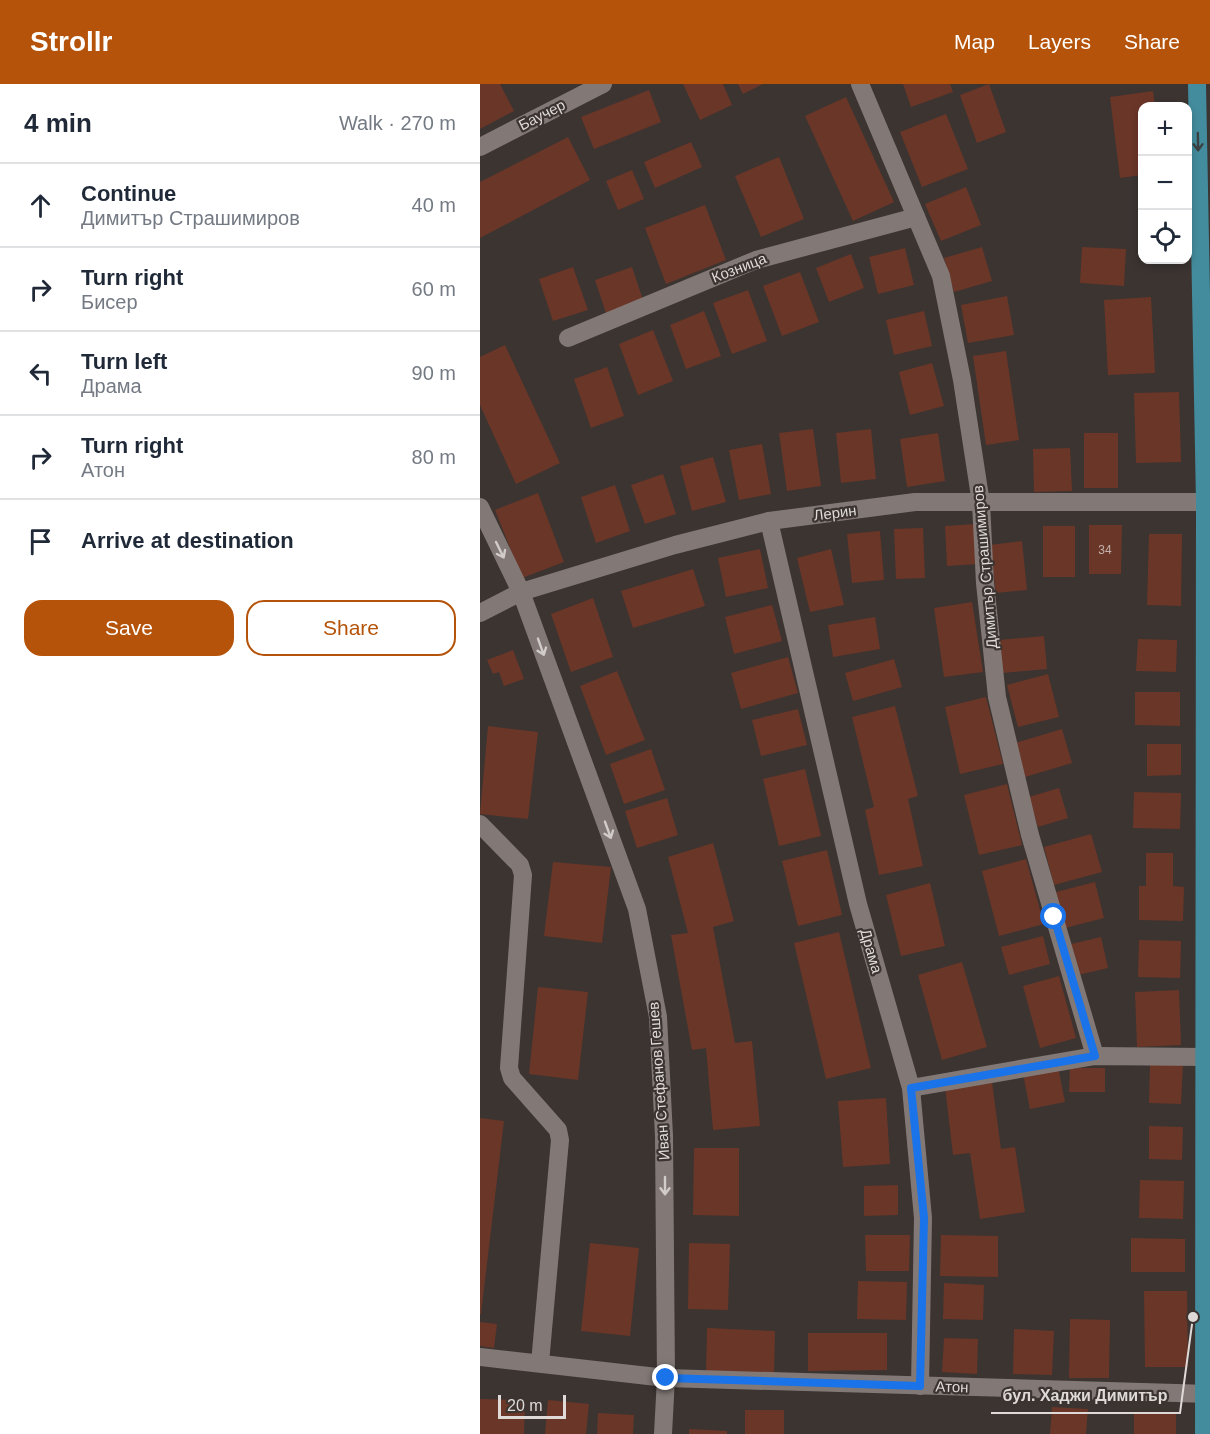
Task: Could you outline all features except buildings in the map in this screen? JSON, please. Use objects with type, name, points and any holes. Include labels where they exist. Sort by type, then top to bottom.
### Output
[{"type":"main road","points":[[1197,84],[1208,502],[1204,1057],[1206,1394],[1203,1434]]},
{"type":"street","name":"Баучер","points":[[480,147],[603,84]]},
{"type":"street","name":"Димитър Страшимиров","points":[[860,84],[941,276],[962,380],[981,502],[985,583],[997,697],[1030,835],[1095,1056]]},
{"type":"street","name":"Козница","points":[[568,338],[756,260],[916,218]]},
{"type":"street","name":"Лерин","points":[[480,614],[521,592],[675,545],[769,521],[915,502],[1208,502]]},
{"type":"street","name":"Иван Стефанов Гешев","points":[[480,507],[521,592],[637,909],[658,1017],[664,1136],[666,1378],[663,1434]]},
{"type":"street","name":"Драма","points":[[769,521],[858,904],[911,1088],[924,1218],[920,1386]]},
{"type":"street","points":[[480,824],[520,865],[523,875],[509,1068],[512,1078],[558,1130],[560,1140],[540,1363]]},
{"type":"street","points":[[911,1088],[1095,1056],[1204,1057]]},
{"type":"street","name":"Атон","points":[[480,1357],[666,1378],[1206,1394]]},
{"type":"place","name":"бул. Хаджи Димитър","points":[[1193,1317]]},
{"type":"route","points":[[666,1378],[920,1386],[924,1218],[911,1088],[1095,1056],[1054,917]]}]
